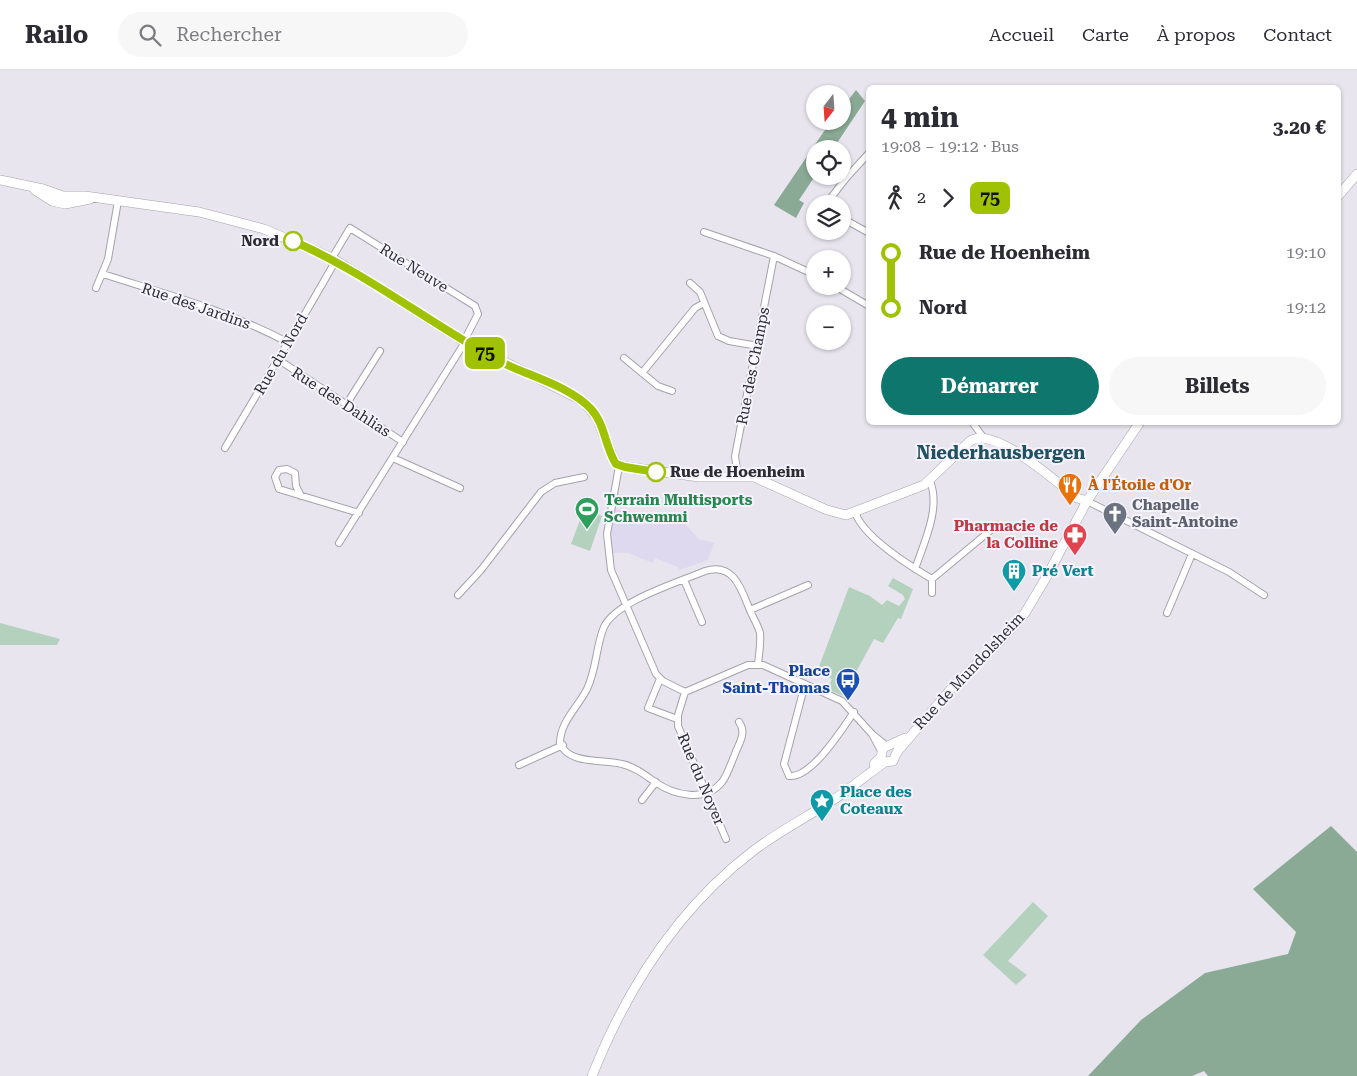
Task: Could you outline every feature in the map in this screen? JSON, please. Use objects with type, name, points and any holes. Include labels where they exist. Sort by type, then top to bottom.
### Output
[{"type":"street","points":[[833,195],[847,176],[866,156]]},
{"type":"street","points":[[1341,193],[1357,174]]},
{"type":"street","points":[[0,180],[63,196],[85,196],[185,209],[254,226],[334,259],[465,341],[582,401],[597,418],[614,460],[619,466],[699,477],[738,477],[762,480],[833,513],[846,515],[916,490],[930,481],[975,437],[983,437],[1002,443],[1077,498],[1087,501],[1229,572],[1264,595]]},
{"type":"street","points":[[96,288],[108,259],[118,201]]},
{"type":"street","points":[[851,223],[866,231]]},
{"type":"street","name":"Rue Neuve","points":[[334,259],[350,228],[474,306],[478,314],[465,341]]},
{"type":"street","points":[[704,232],[774,256],[806,271]]},
{"type":"street","name":"Rue des Champs","points":[[738,477],[735,456],[758,346],[774,256]]},
{"type":"street","name":"Rue du Nord","points":[[225,448],[279,360],[287,342],[334,259]]},
{"type":"street","name":"Rue des Jardins","points":[[103,274],[211,309],[254,326],[287,342]]},
{"type":"street","points":[[690,283],[700,292],[718,336],[729,341],[758,346]]},
{"type":"street","points":[[851,294],[866,301]]},
{"type":"street","points":[[642,372],[695,308],[704,303]]},
{"type":"street","points":[[339,543],[465,341]]},
{"type":"street","points":[[346,405],[380,351]]},
{"type":"street","points":[[624,358],[658,386],[672,391]]},
{"type":"street","name":"Rue des Dahlias","points":[[279,360],[403,442]]},
{"type":"street","points":[[974,425],[983,437]]},
{"type":"street","name":"Rue de Mundolsheim","points":[[592,1076],[621,1009],[638,978],[666,938],[695,904],[711,887],[752,852],[833,800],[864,776],[887,752],[908,736],[1025,613],[1048,576],[1087,501],[1138,425]]},
{"type":"street","points":[[393,458],[460,488]]},
{"type":"street","points":[[619,466],[608,523],[607,546],[610,570],[656,674],[660,679],[685,692]]},
{"type":"street","points":[[302,496],[296,486],[295,473],[287,469],[279,470],[275,477],[276,486],[283,491],[359,513]]},
{"type":"street","points":[[458,595],[490,558],[541,492],[555,483],[584,477]]},
{"type":"street","points":[[915,569],[933,507],[934,492],[930,481]]},
{"type":"street","points":[[855,512],[860,524],[900,559],[932,579]]},
{"type":"street","points":[[932,579],[997,525]]},
{"type":"street","points":[[1167,613],[1192,554]]},
{"type":"street","points":[[739,722],[742,726],[742,736],[726,776],[719,785],[706,792],[684,795],[623,764],[580,758],[570,754],[563,745],[561,735],[566,721],[590,680],[604,626],[612,614],[626,605],[710,569],[724,570],[737,580],[760,634],[758,664]]},
{"type":"street","points":[[932,579],[932,593]]},
{"type":"street","points":[[684,580],[702,622]]},
{"type":"street","points":[[750,610],[808,585]]},
{"type":"street","points":[[685,692],[748,665],[758,664],[842,701],[854,712],[887,752]]},
{"type":"street","points":[[660,679],[648,708],[677,719],[685,692]]},
{"type":"street","points":[[805,684],[784,764],[786,773],[792,776],[818,760],[854,712]]},
{"type":"street","name":"Rue du Noyer","points":[[677,719],[726,839]]},
{"type":"street","points":[[519,765],[563,745]]},
{"type":"street","points":[[642,800],[656,782]]},
{"type":"shaded area","points":[[615,509],[683,522],[699,539],[714,543],[708,560],[680,570],[678,567],[655,558],[653,563],[628,553],[612,553],[611,531]]},
{"type":"green space","points":[[856,90],[865,101],[851,122],[851,97]]},
{"type":"green space","points":[[825,130],[846,130],[839,140],[818,140]]},
{"type":"green space","points":[[806,158],[806,185],[809,185],[799,200],[804,203],[796,218],[774,205]]},
{"type":"green space","name":"Terrain Multisports Schwemmi","points":[[584,509],[602,516],[590,551],[571,544]]},
{"type":"green space","points":[[893,578],[913,589],[901,619],[898,618],[883,643],[874,639],[843,696],[827,689],[832,679],[817,672],[849,587],[870,596],[882,605],[887,600],[899,606],[905,599],[903,595],[888,586]]},
{"type":"green space","points":[[0,623],[60,639],[57,645],[0,645]]},
{"type":"green space","points":[[1331,826],[1357,852],[1357,1076],[1208,1076],[1204,1071],[1192,1076],[1088,1076],[1141,1020],[1205,973],[1288,954],[1296,932],[1253,889]]},
{"type":"green space","points":[[1033,902],[1048,916],[1008,961],[1027,975],[1016,985],[983,955]]},
{"type":"bus line","name":"75","points":[[293,241],[332,258],[457,337],[498,360],[579,399],[591,409],[597,418],[616,464],[656,472]]},
{"type":"place","name":"Nord","points":[[293,241]]},
{"type":"place","name":"Rue de Hoenheim","points":[[656,472]]},
{"type":"place","name":"À l'Étoile d'Or","points":[[1070,506]]},
{"type":"place","name":"Terrain Multisports Schwemmi","points":[[587,530]]},
{"type":"place","name":"Chapelle Saint-Antoine","points":[[1115,535]]},
{"type":"place","name":"Pharmacie de la Colline","points":[[1075,556]]},
{"type":"place","name":"Pré Vert","points":[[1014,592]]},
{"type":"place","name":"Place Saint-Thomas","points":[[848,701]]},
{"type":"place","name":"Place des Coteaux","points":[[822,822]]},
{"type":"district","name":"Niederhausbergen","points":[[1001,453]]}]
